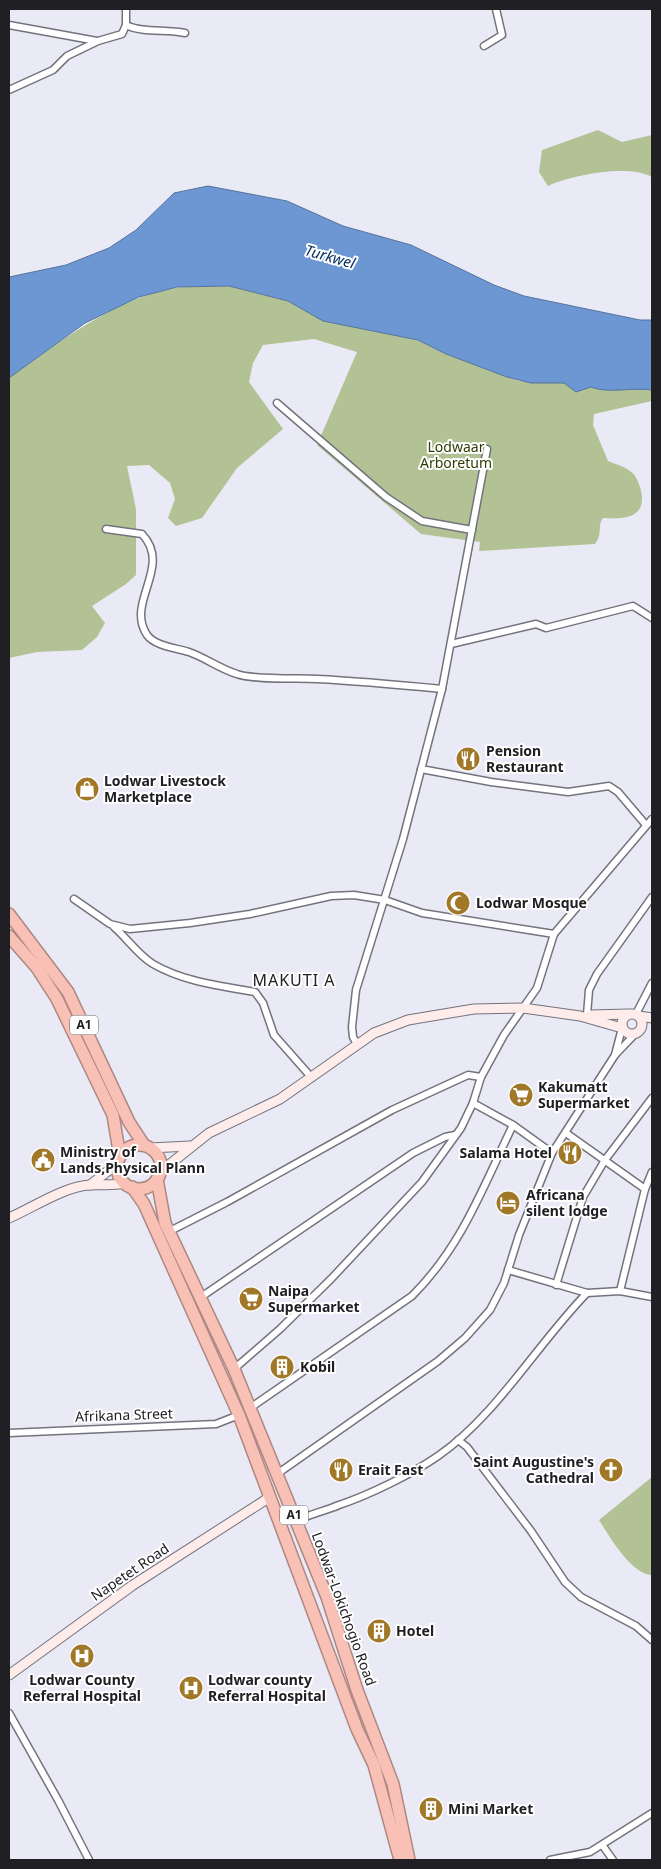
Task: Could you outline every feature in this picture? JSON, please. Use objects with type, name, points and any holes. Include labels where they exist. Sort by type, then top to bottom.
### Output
[{"type":"highway","name":"A1","points":[[9,914],[68,992],[129,1122],[147,1147],[159,1158],[159,1175]]},
{"type":"highway","name":"A1","points":[[9,936],[37,968],[57,999],[113,1115],[120,1178],[129,1185]]},
{"type":"highway","points":[[118,1160],[130,1147],[147,1147]]},
{"type":"highway","points":[[129,1185],[146,1187],[159,1175]]},
{"type":"highway","name":"Lodwar-Lokichogio Road","points":[[159,1175],[166,1223],[234,1369],[327,1597],[357,1690],[393,1784],[409,1860]]},
{"type":"highway","name":"Lodwar-Lokichogio Road","points":[[129,1185],[144,1204],[239,1414],[357,1729],[374,1765],[400,1860]]},
{"type":"main road","points":[[159,1175],[190,1146],[209,1133],[266,1106],[312,1078],[357,1044],[387,1027],[417,1018],[474,1009],[523,1008],[583,1016],[635,1015],[652,1018]]},
{"type":"main road","points":[[622,1028],[623,1020],[635,1015]]},
{"type":"main road","points":[[635,1015],[642,1022],[638,1031]]},
{"type":"main road","points":[[583,1016],[622,1028],[628,1032],[652,1026]]},
{"type":"main road","points":[[147,1147],[190,1146]]},
{"type":"main road","points":[[90,1185],[118,1160]]},
{"type":"main road","points":[[9,1218],[66,1192],[90,1185],[129,1185]]},
{"type":"main road","name":"Napetet Road","points":[[9,1676],[133,1585],[270,1497]]},
{"type":"street","points":[[9,90],[53,70],[67,56],[98,41],[122,34],[126,25],[126,9]]},
{"type":"street","points":[[484,46],[502,35],[496,9]]},
{"type":"street","points":[[9,25],[98,41]]},
{"type":"street","points":[[126,25],[135,30],[166,29],[185,33]]},
{"type":"street","points":[[277,403],[386,497],[422,521],[472,530]]},
{"type":"street","points":[[357,1044],[353,1037],[352,1027],[354,1002],[386,900],[442,689],[486,449]]},
{"type":"street","points":[[106,529],[142,534],[149,543],[153,567],[145,590],[143,622],[148,636],[155,642],[208,659],[238,675],[344,680],[442,689]]},
{"type":"street","points":[[450,644],[536,624],[546,628],[633,606],[652,618]]},
{"type":"street","points":[[421,769],[491,782],[568,792],[609,786],[618,792],[646,824]]},
{"type":"street","points":[[234,1369],[280,1329],[401,1206],[422,1182],[455,1135],[473,1103],[481,1077],[504,1035],[537,988],[554,934],[652,819]]},
{"type":"street","points":[[110,924],[130,929],[158,928],[250,914],[331,896],[354,895],[386,900],[422,913],[554,934]]},
{"type":"street","points":[[583,1016],[589,990],[597,974],[652,897]]},
{"type":"street","points":[[74,899],[110,924],[137,950],[160,967],[201,982],[255,992],[264,1003],[274,1035],[312,1078]]},
{"type":"street","points":[[635,1015],[652,983]]},
{"type":"street","points":[[614,1055],[622,1028]]},
{"type":"street","points":[[277,1474],[452,1349],[490,1310],[499,1294],[519,1235],[552,1153],[614,1055],[638,1031]]},
{"type":"street","points":[[170,1232],[392,1110],[468,1075],[481,1077]]},
{"type":"street","points":[[556,1285],[583,1196],[605,1160],[652,1098]]},
{"type":"street","points":[[473,1103],[513,1125],[552,1153]]},
{"type":"street","points":[[250,1408],[412,1296],[428,1280],[461,1235],[513,1125]]},
{"type":"street","points":[[566,1133],[645,1189]]},
{"type":"street","points":[[201,1297],[413,1153],[445,1137],[455,1135]]},
{"type":"street","points":[[620,1291],[645,1189],[651,1175]]},
{"type":"street","points":[[508,1270],[587,1293],[620,1291],[652,1297]]},
{"type":"street","points":[[296,1521],[340,1505],[382,1486],[436,1457],[458,1440],[521,1371],[552,1330],[587,1293]]},
{"type":"street","name":"Afrikana Street","points":[[9,1433],[216,1424],[239,1414]]},
{"type":"street","points":[[458,1440],[467,1446],[532,1531],[565,1582],[581,1597],[636,1626],[652,1640]]},
{"type":"street","points":[[9,1713],[54,1792],[89,1860]]},
{"type":"street","points":[[550,1860],[590,1852],[603,1846],[652,1813]]},
{"type":"street","points":[[603,1846],[613,1860]]},
{"type":"street","points":[[582,1860],[590,1852]]},
{"type":"green space","points":[[598,130],[622,142],[652,135],[652,177],[629,171],[600,172],[571,178],[548,186],[539,172],[542,150]]},
{"type":"green space","name":"Lodwaar Arboretum","points":[[229,286],[288,301],[354,326],[418,340],[446,354],[519,381],[564,383],[607,389],[652,390],[652,401],[594,414],[593,425],[608,461],[628,469],[637,480],[642,497],[638,511],[627,517],[603,518],[600,524],[599,537],[595,544],[479,551],[480,542],[421,534],[317,445],[357,352],[314,339],[263,345],[253,363],[249,382],[283,429],[237,468],[202,518],[176,526],[168,518],[175,499],[170,483],[149,465],[127,466],[136,509],[136,575],[126,584],[92,606],[105,623],[97,637],[82,650],[37,652],[9,658],[9,378],[68,336],[130,302],[175,288]]},
{"type":"green space","points":[[652,1477],[652,1575],[644,1573],[629,1562],[599,1520]]},
{"type":"water","name":"Turkwel","points":[[208,186],[287,201],[343,226],[411,245],[494,285],[524,296],[640,320],[652,320],[652,390],[605,390],[591,387],[576,392],[564,383],[531,383],[507,377],[446,354],[418,340],[323,321],[288,301],[229,286],[177,287],[139,297],[85,323],[9,378],[9,277],[66,265],[109,248],[136,230],[174,193]]},
{"type":"place","name":"Pension Restaurant","points":[[468,759]]},
{"type":"place","name":"Lodwar Livestock Marketplace","points":[[87,789]]},
{"type":"place","name":"Lodwar Mosque","points":[[458,903]]},
{"type":"place","name":"Kakumatt Supermarket","points":[[521,1095]]},
{"type":"place","name":"Salama Hotel","points":[[570,1153]]},
{"type":"place","name":"Ministry of Lands,Physical Plann","points":[[43,1160]]},
{"type":"place","name":"Africana silent lodge","points":[[508,1203]]},
{"type":"place","name":"Naipa Supermarket","points":[[251,1299]]},
{"type":"place","name":"Kobil","points":[[282,1367]]},
{"type":"place","name":"Erait Fast","points":[[341,1470]]},
{"type":"place","name":"Saint Augustine's Cathedral","points":[[611,1470]]},
{"type":"place","name":"Hotel","points":[[379,1631]]},
{"type":"place","name":"Lodwar County Referral Hospital","points":[[82,1656]]},
{"type":"place","name":"Lodwar county Referral Hospital","points":[[191,1688]]},
{"type":"place","name":"Mini Market","points":[[431,1809]]},
{"type":"district","name":"MAKUTI A","points":[[294,980]]}]
